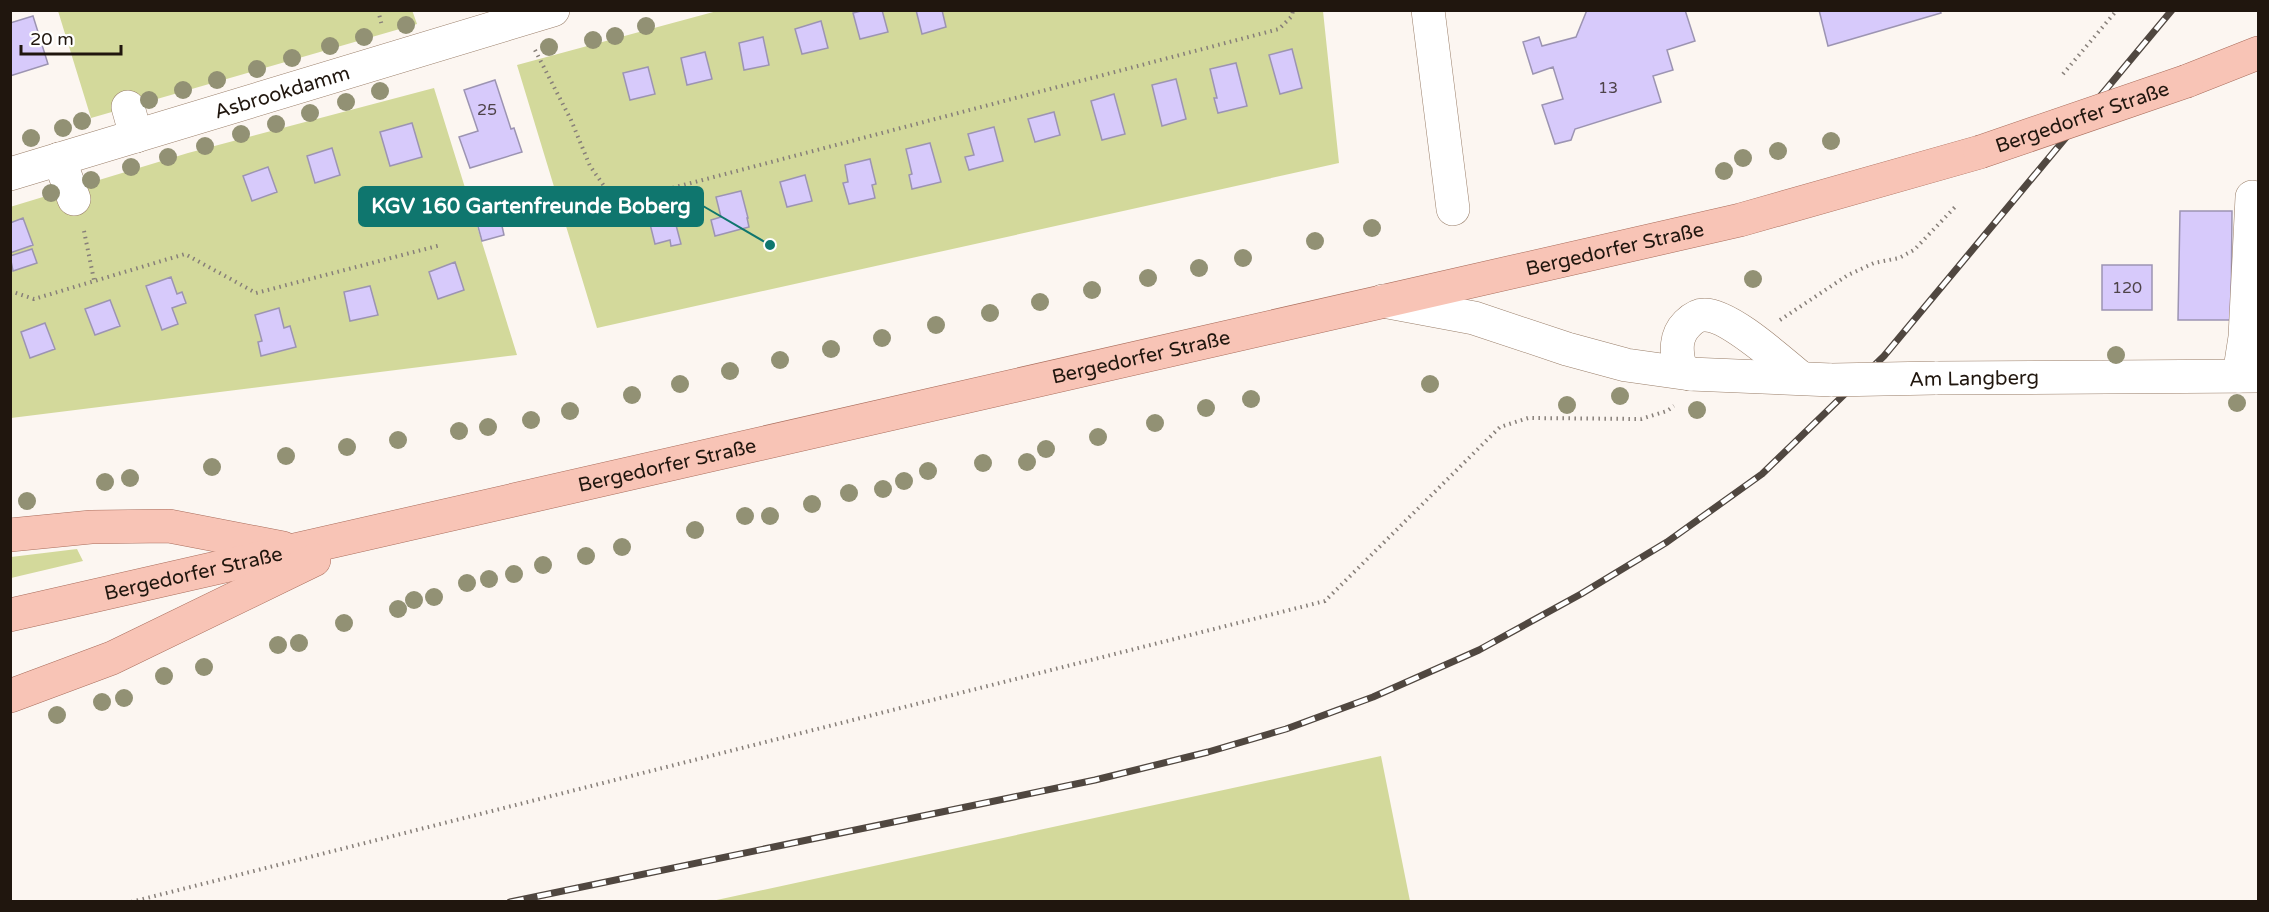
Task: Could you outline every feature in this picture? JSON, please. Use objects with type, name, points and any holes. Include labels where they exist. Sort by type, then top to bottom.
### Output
[{"type":"main road","name":"Bergedorfer Straße","points":[[10,615],[1740,220],[1980,152],[2187,81],[2259,53]]},
{"type":"main road","points":[[10,535],[91,527],[169,526],[297,550]]},
{"type":"main road","points":[[10,696],[112,658],[364,535]]},
{"type":"street","name":"Asbrookdamm","points":[[10,174],[59,159],[132,121],[553,10]]},
{"type":"street","points":[[1428,10],[1454,209]]},
{"type":"street","points":[[59,159],[78,213]]},
{"type":"street","points":[[2249,376],[2245,337],[2252,197]]},
{"type":"street","name":"Am Langberg","points":[[1383,301],[1474,318],[1567,349],[1626,365],[1702,375],[1817,379],[2249,376]]},
{"type":"street","points":[[1702,375],[1680,367],[1677,342],[1682,329],[1693,318],[1704,315],[1720,320],[1817,379]]},
{"type":"path","points":[[521,20],[571,120],[590,166],[609,193],[626,200],[1279,29],[1292,15],[1293,10]]},
{"type":"path","points":[[2063,74],[2117,10]]},
{"type":"path","points":[[1754,340],[1785,316],[1848,275],[1875,263],[1899,258],[1914,250],[1955,207]]},
{"type":"path","points":[[78,213],[94,280]]},
{"type":"path","points":[[10,291],[34,299],[185,254],[256,293],[441,245]]},
{"type":"path","points":[[131,902],[1325,601],[1500,427],[1528,418],[1641,419],[1667,411],[1702,375]]},
{"type":"green space","points":[[412,10],[417,24],[91,118],[58,11]]},
{"type":"green space","points":[[717,11],[1323,11],[1339,163],[597,328],[517,65]]},
{"type":"green space","points":[[434,88],[517,355],[11,418],[10,207],[188,153]]},
{"type":"green space","points":[[77,549],[83,561],[11,578],[11,557]]},
{"type":"green space","points":[[1381,756],[1410,901],[712,901]]},
{"type":"building","points":[[882,10],[888,32],[860,39],[853,13]]},
{"type":"building","points":[[916,10],[942,10],[946,27],[922,34]]},
{"type":"building","points":[[1587,10],[1685,10],[1695,41],[1667,50],[1673,70],[1653,76],[1661,102],[1575,129],[1571,140],[1555,144],[1542,105],[1563,99],[1553,67],[1533,74],[1523,42],[1539,37],[1542,46],[1576,37]]},
{"type":"building","points":[[1819,10],[1940,10],[1941,13],[1828,46]]},
{"type":"building","points":[[33,16],[48,64],[10,76],[10,23]]},
{"type":"building","points":[[821,21],[828,48],[802,54],[795,29]]},
{"type":"building","points":[[763,37],[769,65],[744,70],[739,43]]},
{"type":"building","points":[[1292,49],[1302,88],[1280,94],[1269,55]]},
{"type":"building","points":[[705,52],[712,79],[687,85],[681,58]]},
{"type":"building","points":[[1236,63],[1247,106],[1218,113],[1210,69]]},
{"type":"building","points":[[648,67],[655,94],[630,100],[623,73]]},
{"type":"building","points":[[1176,79],[1186,119],[1162,126],[1152,85]]},
{"type":"building","points":[[495,80],[511,129],[514,128],[522,152],[470,168],[459,137],[478,131],[464,90]]},
{"type":"building","points":[[1114,94],[1125,134],[1102,140],[1091,101]]},
{"type":"building","points":[[1054,112],[1060,135],[1035,142],[1028,119]]},
{"type":"building","points":[[412,123],[422,157],[390,166],[380,132]]},
{"type":"building","points":[[994,127],[1003,161],[969,170],[965,157],[974,155],[968,134]]},
{"type":"building","points":[[930,143],[941,182],[912,189],[909,175],[912,174],[906,149]]},
{"type":"building","points":[[332,148],[340,175],[315,183],[307,156]]},
{"type":"building","points":[[870,159],[876,184],[872,185],[875,198],[849,204],[843,183],[848,182],[845,165]]},
{"type":"building","points":[[268,167],[277,192],[252,201],[243,176]]},
{"type":"building","points":[[805,175],[812,201],[787,207],[780,182]]},
{"type":"building","points":[[741,191],[749,227],[715,236],[711,220],[721,217],[716,197]]},
{"type":"building","points":[[672,210],[681,244],[671,246],[670,240],[655,244],[648,216]]},
{"type":"building","points":[[2180,211],[2232,211],[2231,320],[2178,320]]},
{"type":"building","points":[[500,217],[504,235],[482,241],[477,223]]},
{"type":"building","points":[[23,218],[33,245],[10,253],[10,223]]},
{"type":"building","points":[[32,249],[37,263],[13,271],[10,256]]},
{"type":"building","points":[[455,262],[464,290],[438,299],[429,272]]},
{"type":"building","points":[[2102,265],[2152,265],[2152,310],[2102,310]]},
{"type":"building","points":[[171,277],[177,294],[182,292],[186,303],[172,308],[178,324],[162,330],[146,286]]},
{"type":"building","points":[[370,286],[378,315],[350,321],[344,292]]},
{"type":"building","points":[[110,300],[120,326],[95,335],[85,309]]},
{"type":"building","points":[[279,308],[284,328],[290,326],[296,347],[261,356],[258,342],[262,341],[255,315]]},
{"type":"building","points":[[45,323],[55,349],[30,358],[21,332]]},
{"type":"railway","points":[[510,902],[1095,780],[1208,752],[1286,729],[1373,697],[1479,650],[1581,594],[1667,542],[1762,474],[1884,356],[2172,10]]},
{"type":"place","name":"KGV 160 Gartenfreunde Boberg","points":[[770,245]]}]
